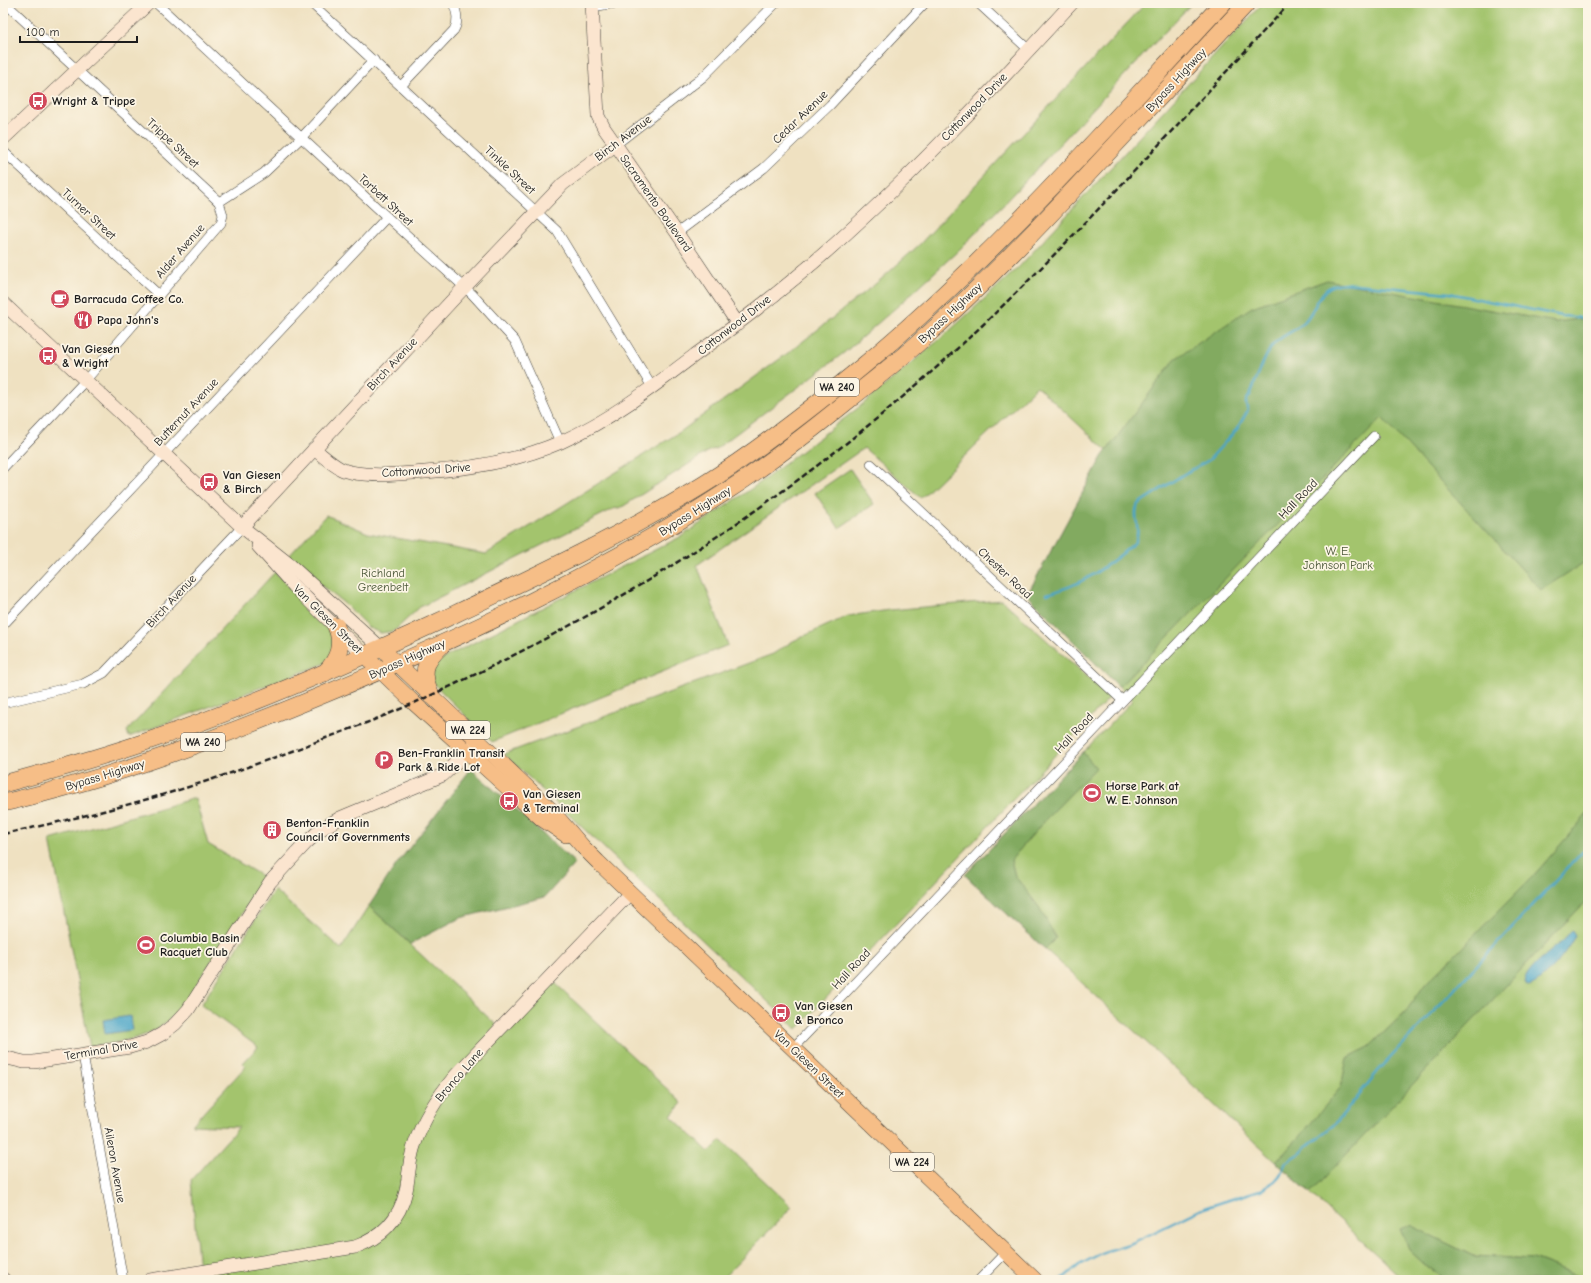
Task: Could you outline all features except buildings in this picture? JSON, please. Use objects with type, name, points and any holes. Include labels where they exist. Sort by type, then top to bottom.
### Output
[{"type":"highway","name":"Bypass Highway","points":[[3,784],[94,759],[146,742],[365,656],[547,571],[639,523],[700,487],[735,464],[832,391],[901,333],[983,257],[1047,192],[1223,3]]},
{"type":"highway","name":"Bypass Highway","points":[[3,803],[136,766],[282,712],[397,664],[547,594],[649,539],[733,487],[823,422],[915,346],[1010,256],[1247,3]]},
{"type":"highway","points":[[324,673],[339,654],[340,641],[336,626]]},
{"type":"highway","points":[[431,695],[425,676],[425,668],[429,659],[446,642]]},
{"type":"main road","name":"Van Giesen Street","points":[[381,648],[551,810],[583,847],[630,893],[1033,1278]]},
{"type":"main road","name":"Van Giesen Street","points":[[365,656],[542,819],[583,847]]},
{"type":"street","name":"Trippe Street","points":[[5,3],[219,202]]},
{"type":"street","points":[[3,139],[149,3]]},
{"type":"street","name":"Torbett Street","points":[[156,3],[387,217],[464,286],[515,341],[560,442]]},
{"type":"street","name":"Tinkle Street","points":[[311,3],[537,211],[559,235],[652,387]]},
{"type":"street","points":[[401,86],[454,30],[458,18],[453,3]]},
{"type":"street","points":[[592,5],[616,3]]},
{"type":"street","name":"Birch Avenue","points":[[3,702],[83,684],[104,673],[464,286],[567,180],[703,77],[776,3]]},
{"type":"street","name":"Cedar Avenue","points":[[677,233],[764,168],[830,105],[925,3]]},
{"type":"street","points":[[978,3],[1029,50]]},
{"type":"street","name":"Cottonwood Drive","points":[[314,449],[341,469],[362,473],[396,474],[468,468],[516,457],[560,442],[610,416],[738,324],[833,246],[927,157],[1072,3]]},
{"type":"street","name":"Sacramento Boulevard","points":[[592,5],[598,116],[615,145],[677,233],[738,324]]},
{"type":"street","points":[[219,202],[264,173],[302,137],[374,60]]},
{"type":"street","name":"Turner Street","points":[[3,151],[159,295]]},
{"type":"street","name":"Alder Avenue","points":[[4,464],[85,381],[221,223],[223,215],[219,202]]},
{"type":"street","name":"Butternut Avenue","points":[[3,625],[163,453],[387,217]]},
{"type":"street","name":"Van Giesen Street","points":[[3,303],[242,526],[289,564],[381,648]]},
{"type":"street","name":"Hall Road","points":[[793,1048],[1374,436]]},
{"type":"street","name":"Chester Road","points":[[871,464],[1122,700]]},
{"type":"street","name":"Van Giesen Street","points":[[242,526],[277,568],[365,656]]},
{"type":"street","name":"Terminal Drive","points":[[3,1057],[24,1062],[83,1055],[130,1047],[147,1042],[162,1034],[175,1024],[192,1003],[270,882],[306,843],[320,830],[340,818],[443,775],[468,752],[478,740]]},
{"type":"street","name":"Bronco Lane","points":[[150,1280],[347,1249],[361,1245],[381,1234],[392,1222],[402,1207],[414,1145],[427,1117],[441,1093],[456,1075],[630,893]]},
{"type":"street","name":"Aileron Avenue","points":[[83,1055],[123,1280]]},
{"type":"street","points":[[979,1280],[1006,1252]]},
{"type":"green space","name":"Richland Greenbelt","points":[[1146,3],[1192,3],[960,249],[845,352],[717,448],[709,451],[622,507],[613,509],[420,607],[394,631],[381,633],[369,628],[345,604],[289,560],[289,556],[326,515],[368,533],[486,554],[680,432],[792,350],[879,281],[919,245]]},
{"type":"green space","name":"W. E. Johnson Park","points":[[1263,3],[1588,3],[1588,1280],[1533,1259],[1473,1256],[1448,1244],[1424,1264],[1447,1280],[1404,1280],[965,875],[1133,700],[1027,595],[1107,451],[1037,386],[921,498],[864,448],[697,565],[728,645],[492,742],[436,686],[431,677],[436,662],[682,536],[761,482],[858,408],[946,334],[1019,267]]},
{"type":"green space","points":[[1327,280],[1556,322],[1588,318],[1588,560],[1541,590],[1382,418],[1119,687],[1027,595],[1102,457],[1175,359],[1252,307]]},
{"type":"green space","points":[[850,469],[874,504],[839,528],[815,493]]},
{"type":"green space","points":[[275,572],[332,634],[334,649],[326,663],[129,737],[127,731]]},
{"type":"green space","points":[[1002,600],[1110,697],[797,1029],[504,754],[773,654],[793,641],[848,616],[890,610]]},
{"type":"green space","points":[[1083,752],[1096,768],[1046,819],[1011,860],[1015,876],[1039,907],[1056,938],[1045,949],[965,875]]},
{"type":"green space","points":[[471,769],[575,863],[545,897],[460,918],[410,944],[369,906],[396,865]]},
{"type":"green space","name":"Columbia Basin Racquet Club","points":[[195,798],[208,844],[265,878],[182,1007],[171,1018],[151,1032],[130,1040],[90,1047],[50,840]]},
{"type":"green space","points":[[1588,813],[1588,899],[1310,1193],[1276,1162],[1341,1087],[1347,1058],[1369,1047],[1406,1011],[1426,983],[1534,875]]},
{"type":"green space","points":[[274,890],[341,949],[369,906],[506,1034],[554,982],[682,1103],[671,1116],[709,1152],[721,1140],[792,1207],[721,1280],[161,1280],[199,1270],[191,1180],[239,1127],[192,1125],[246,1066],[243,1063],[258,1047],[201,1005]]},
{"type":"green space","points":[[1410,1225],[1473,1256],[1533,1259],[1588,1280],[1447,1280],[1424,1264],[1409,1250],[1400,1229]]},
{"type":"water","points":[[1572,930],[1575,935],[1572,941],[1554,966],[1539,981],[1532,985],[1526,986],[1524,982],[1530,970],[1564,940]]},
{"type":"water","points":[[130,1016],[132,1030],[105,1034],[103,1020]]},
{"type":"waterway","points":[[1047,594],[1069,587],[1096,573],[1134,544],[1138,531],[1136,513],[1138,504],[1184,474],[1209,460],[1237,429],[1248,410],[1246,401],[1270,349],[1277,341],[1305,321],[1310,315],[1320,296],[1330,287],[1336,284],[1345,283],[1449,293],[1562,316],[1588,318]]},
{"type":"waterway","points":[[1061,1280],[1079,1265],[1104,1252],[1132,1243],[1204,1208],[1263,1189],[1275,1181],[1280,1175],[1286,1162],[1301,1153],[1308,1145],[1335,1124],[1379,1070],[1588,846]]},
{"type":"railway","points":[[3,834],[103,811],[177,791],[217,778],[359,726],[475,675],[535,644],[654,577],[767,502],[822,462],[875,420],[931,372],[985,323],[1089,219],[1290,3]]},
{"type":"place","name":"Wright & Trippe","points":[[38,101]]},
{"type":"place","name":"Barracuda Coffee Co.","points":[[60,299]]},
{"type":"place","name":"Papa John's","points":[[83,320]]},
{"type":"place","name":"Van Giesen & Wright","points":[[48,356]]},
{"type":"place","name":"Van Giesen & Birch","points":[[209,482]]},
{"type":"place","name":"Ben-Franklin Transit Park & Ride Lot","points":[[384,760]]},
{"type":"place","name":"Horse Park at W. E. Johnson","points":[[1092,793]]},
{"type":"place","name":"Van Giesen & Terminal","points":[[509,801]]},
{"type":"place","name":"Benton-Franklin Council of Governments","points":[[272,830]]},
{"type":"place","name":"Columbia Basin Racquet Club","points":[[146,945]]},
{"type":"place","name":"Van Giesen & Bronco","points":[[781,1013]]}]
